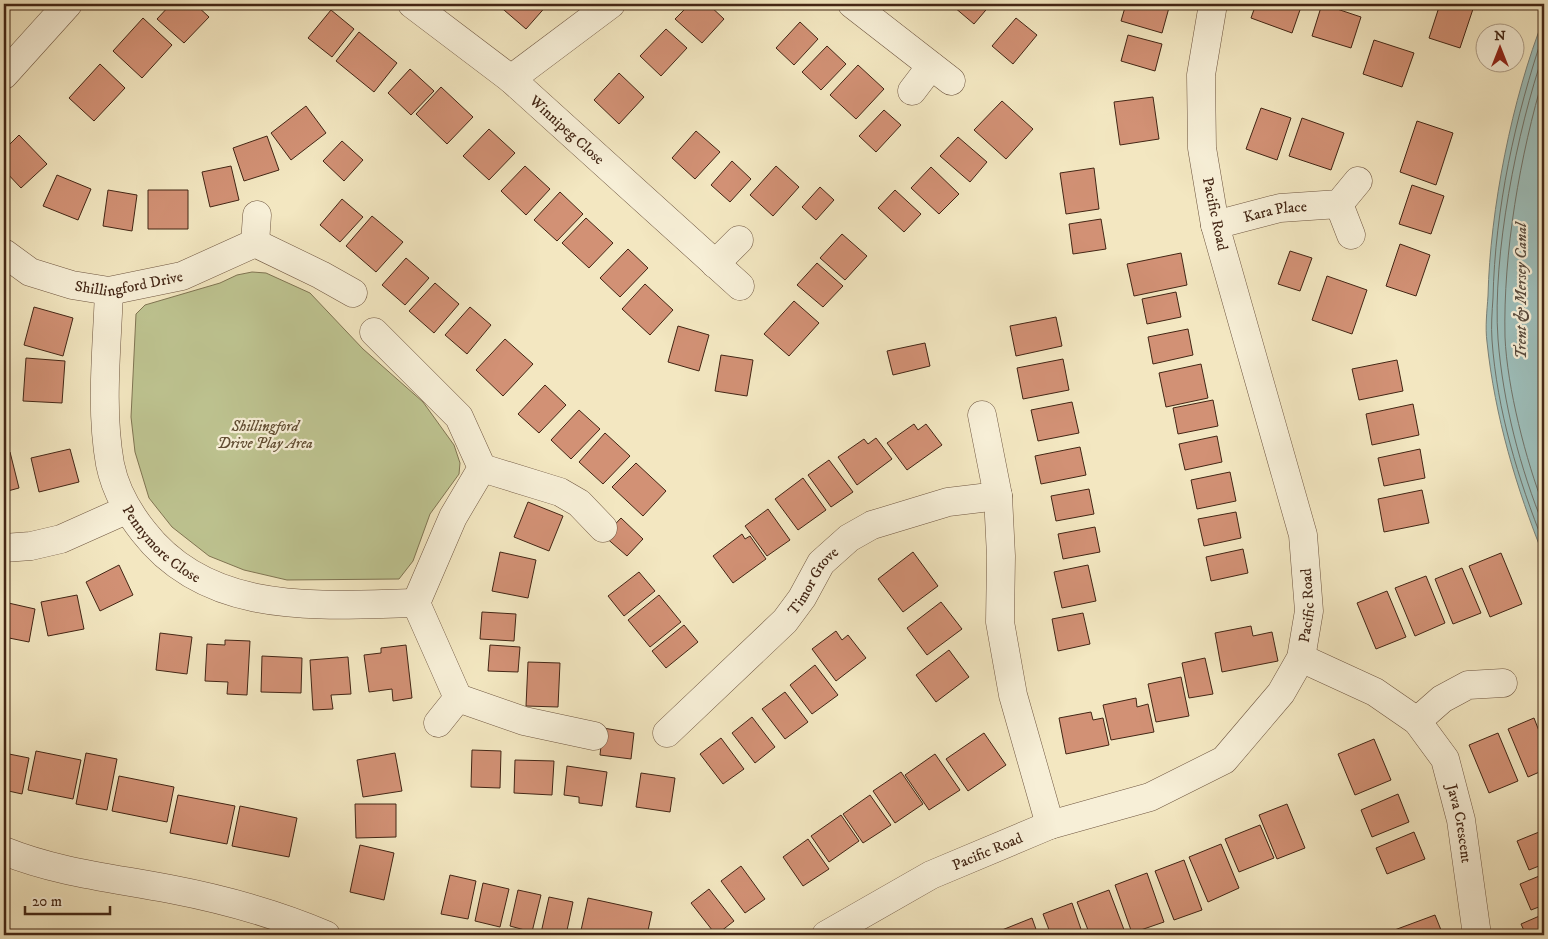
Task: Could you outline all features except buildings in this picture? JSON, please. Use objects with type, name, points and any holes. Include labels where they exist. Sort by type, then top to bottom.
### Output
[{"type":"street","points":[[4,75],[68,4]]},
{"type":"street","name":"Winnipeg Close","points":[[412,4],[511,80],[740,286]]},
{"type":"street","points":[[511,80],[611,4]]},
{"type":"street","points":[[852,4],[941,74],[912,91]]},
{"type":"street","name":"Pacific Road","points":[[826,935],[931,875],[1050,825],[1150,797],[1224,760],[1281,693],[1301,658],[1309,611],[1303,535],[1214,226],[1202,148],[1201,84],[1213,4]]},
{"type":"street","points":[[1351,235],[1339,204],[1358,181]]},
{"type":"street","name":"Kara Place","points":[[1214,226],[1280,208],[1339,204]]},
{"type":"street","points":[[256,215],[255,243],[287,257],[353,293]]},
{"type":"street","points":[[715,264],[739,240]]},
{"type":"street","name":"Shillingford Drive","points":[[4,253],[30,272],[72,285],[110,291],[182,276],[255,243]]},
{"type":"street","name":"Pennymore Close","points":[[110,291],[105,409],[110,466],[126,510],[152,543],[185,572],[240,595],[285,604],[416,603]]},
{"type":"street","points":[[374,332],[459,417],[482,468],[560,492],[579,503],[604,528]]},
{"type":"street","points":[[982,415],[998,496],[1001,556],[1000,622],[1013,695],[1050,825]]},
{"type":"street","points":[[482,468],[453,517],[416,603],[469,702],[524,721],[594,736]]},
{"type":"street","name":"Timor Grove","points":[[667,732],[785,621],[802,598],[821,563],[849,538],[872,524],[948,502],[998,496]]},
{"type":"street","points":[[4,548],[31,546],[61,539],[126,510]]},
{"type":"street","name":"Java Crescent","points":[[1301,658],[1375,692],[1418,721],[1445,759],[1461,820],[1477,935]]},
{"type":"street","points":[[1418,721],[1442,699],[1468,685],[1503,683]]},
{"type":"street","points":[[438,723],[469,702]]},
{"type":"street","points":[[4,852],[81,875],[170,889],[245,907],[326,935]]},
{"type":"green space","name":"Shillingford Drive Play Area","points":[[252,272],[266,273],[310,293],[363,349],[423,402],[454,445],[460,463],[459,474],[430,514],[413,561],[399,579],[287,580],[244,570],[209,556],[172,527],[149,498],[135,452],[131,417],[136,314],[145,305],[220,283],[237,275]]},
{"type":"water","name":"Trent & Mersey Canal","points":[[1544,18],[1544,557],[1524,504],[1501,425],[1495,397],[1486,331],[1493,228],[1498,191],[1513,118],[1532,49]]}]
